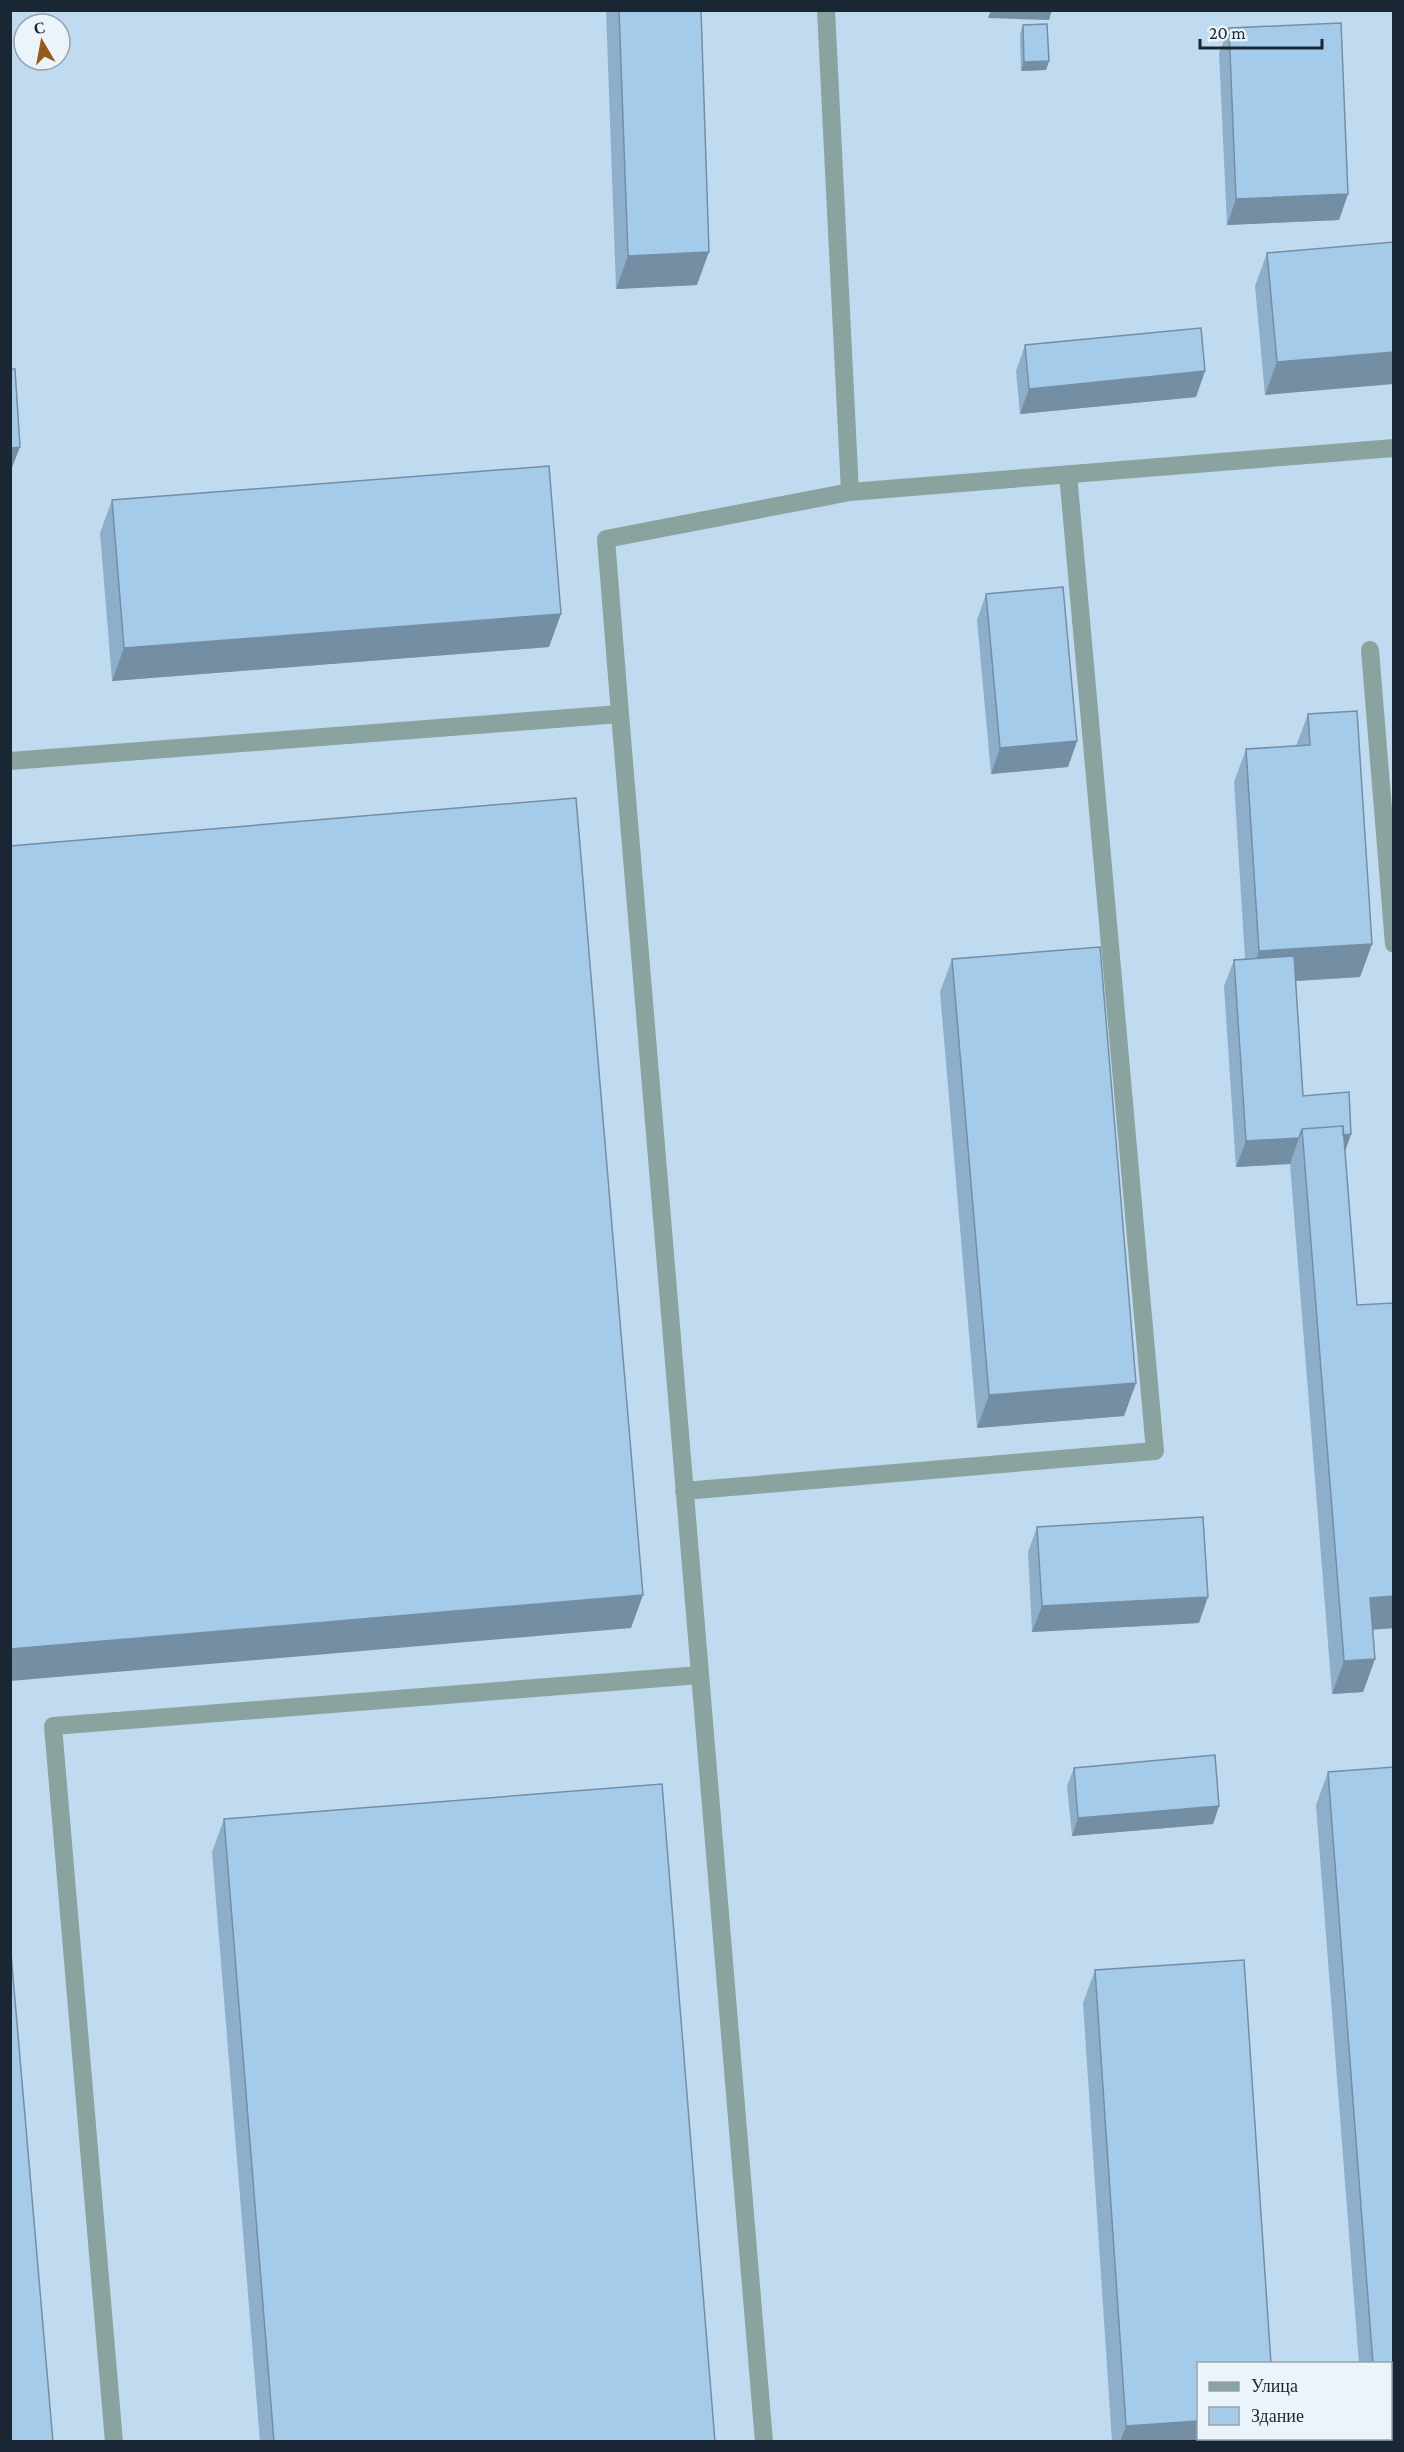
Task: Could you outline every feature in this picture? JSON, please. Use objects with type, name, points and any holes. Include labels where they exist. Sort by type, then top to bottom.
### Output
[{"type":"lane","points":[[826,10],[850,492]]},
{"type":"lane","points":[[764,2442],[606,539],[850,492],[1394,448]]},
{"type":"lane","points":[[684,1491],[1155,1451],[1068,474]]},
{"type":"lane","points":[[1370,650],[1387,785],[1394,944]]},
{"type":"lane","points":[[10,761],[620,714]]},
{"type":"lane","points":[[114,2442],[53,1725],[700,1675]]},
{"type":"shaded area","points":[[11,11],[1393,11],[1393,2441],[11,2441]]},
{"type":"building","points":[[619,10],[701,10],[709,252],[628,256]]},
{"type":"building","points":[[1341,23],[1348,194],[1236,199],[1229,28]]},
{"type":"building","points":[[1047,24],[1049,61],[1024,62],[1023,25]]},
{"type":"building","points":[[1394,242],[1394,352],[1277,362],[1267,253]]},
{"type":"building","points":[[1201,328],[1205,371],[1029,389],[1025,345]]},
{"type":"building","points":[[10,369],[15,369],[20,447],[10,448]]},
{"type":"building","points":[[549,466],[561,614],[124,648],[112,500]]},
{"type":"building","points":[[1063,587],[1077,741],[1000,748],[986,594]]},
{"type":"building","points":[[1357,711],[1372,944],[1259,951],[1246,749],[1310,745],[1308,714]]},
{"type":"building","points":[[576,798],[643,1595],[10,1649],[10,846]]},
{"type":"building","points":[[1100,947],[1136,1383],[989,1395],[952,959]]},
{"type":"building","points":[[1294,956],[1303,1096],[1349,1092],[1351,1134],[1343,1135],[1343,1126],[1302,1129],[1299,1138],[1246,1141],[1234,960]]},
{"type":"building","points":[[1343,1126],[1357,1305],[1394,1303],[1394,1596],[1370,1598],[1375,1659],[1344,1661],[1302,1129]]},
{"type":"building","points":[[1203,1517],[1208,1597],[1042,1606],[1037,1527]]},
{"type":"building","points":[[1215,1755],[1219,1806],[1078,1818],[1074,1768]]},
{"type":"building","points":[[1394,1767],[1394,2411],[1392,2411],[1392,2362],[1373,2362],[1328,1772]]},
{"type":"building","points":[[662,1784],[715,2442],[274,2442],[224,1819]]},
{"type":"building","points":[[10,1942],[53,2442],[10,2442]]},
{"type":"building","points":[[1244,1960],[1271,2362],[1197,2362],[1197,2421],[1126,2426],[1095,1970]]}]
